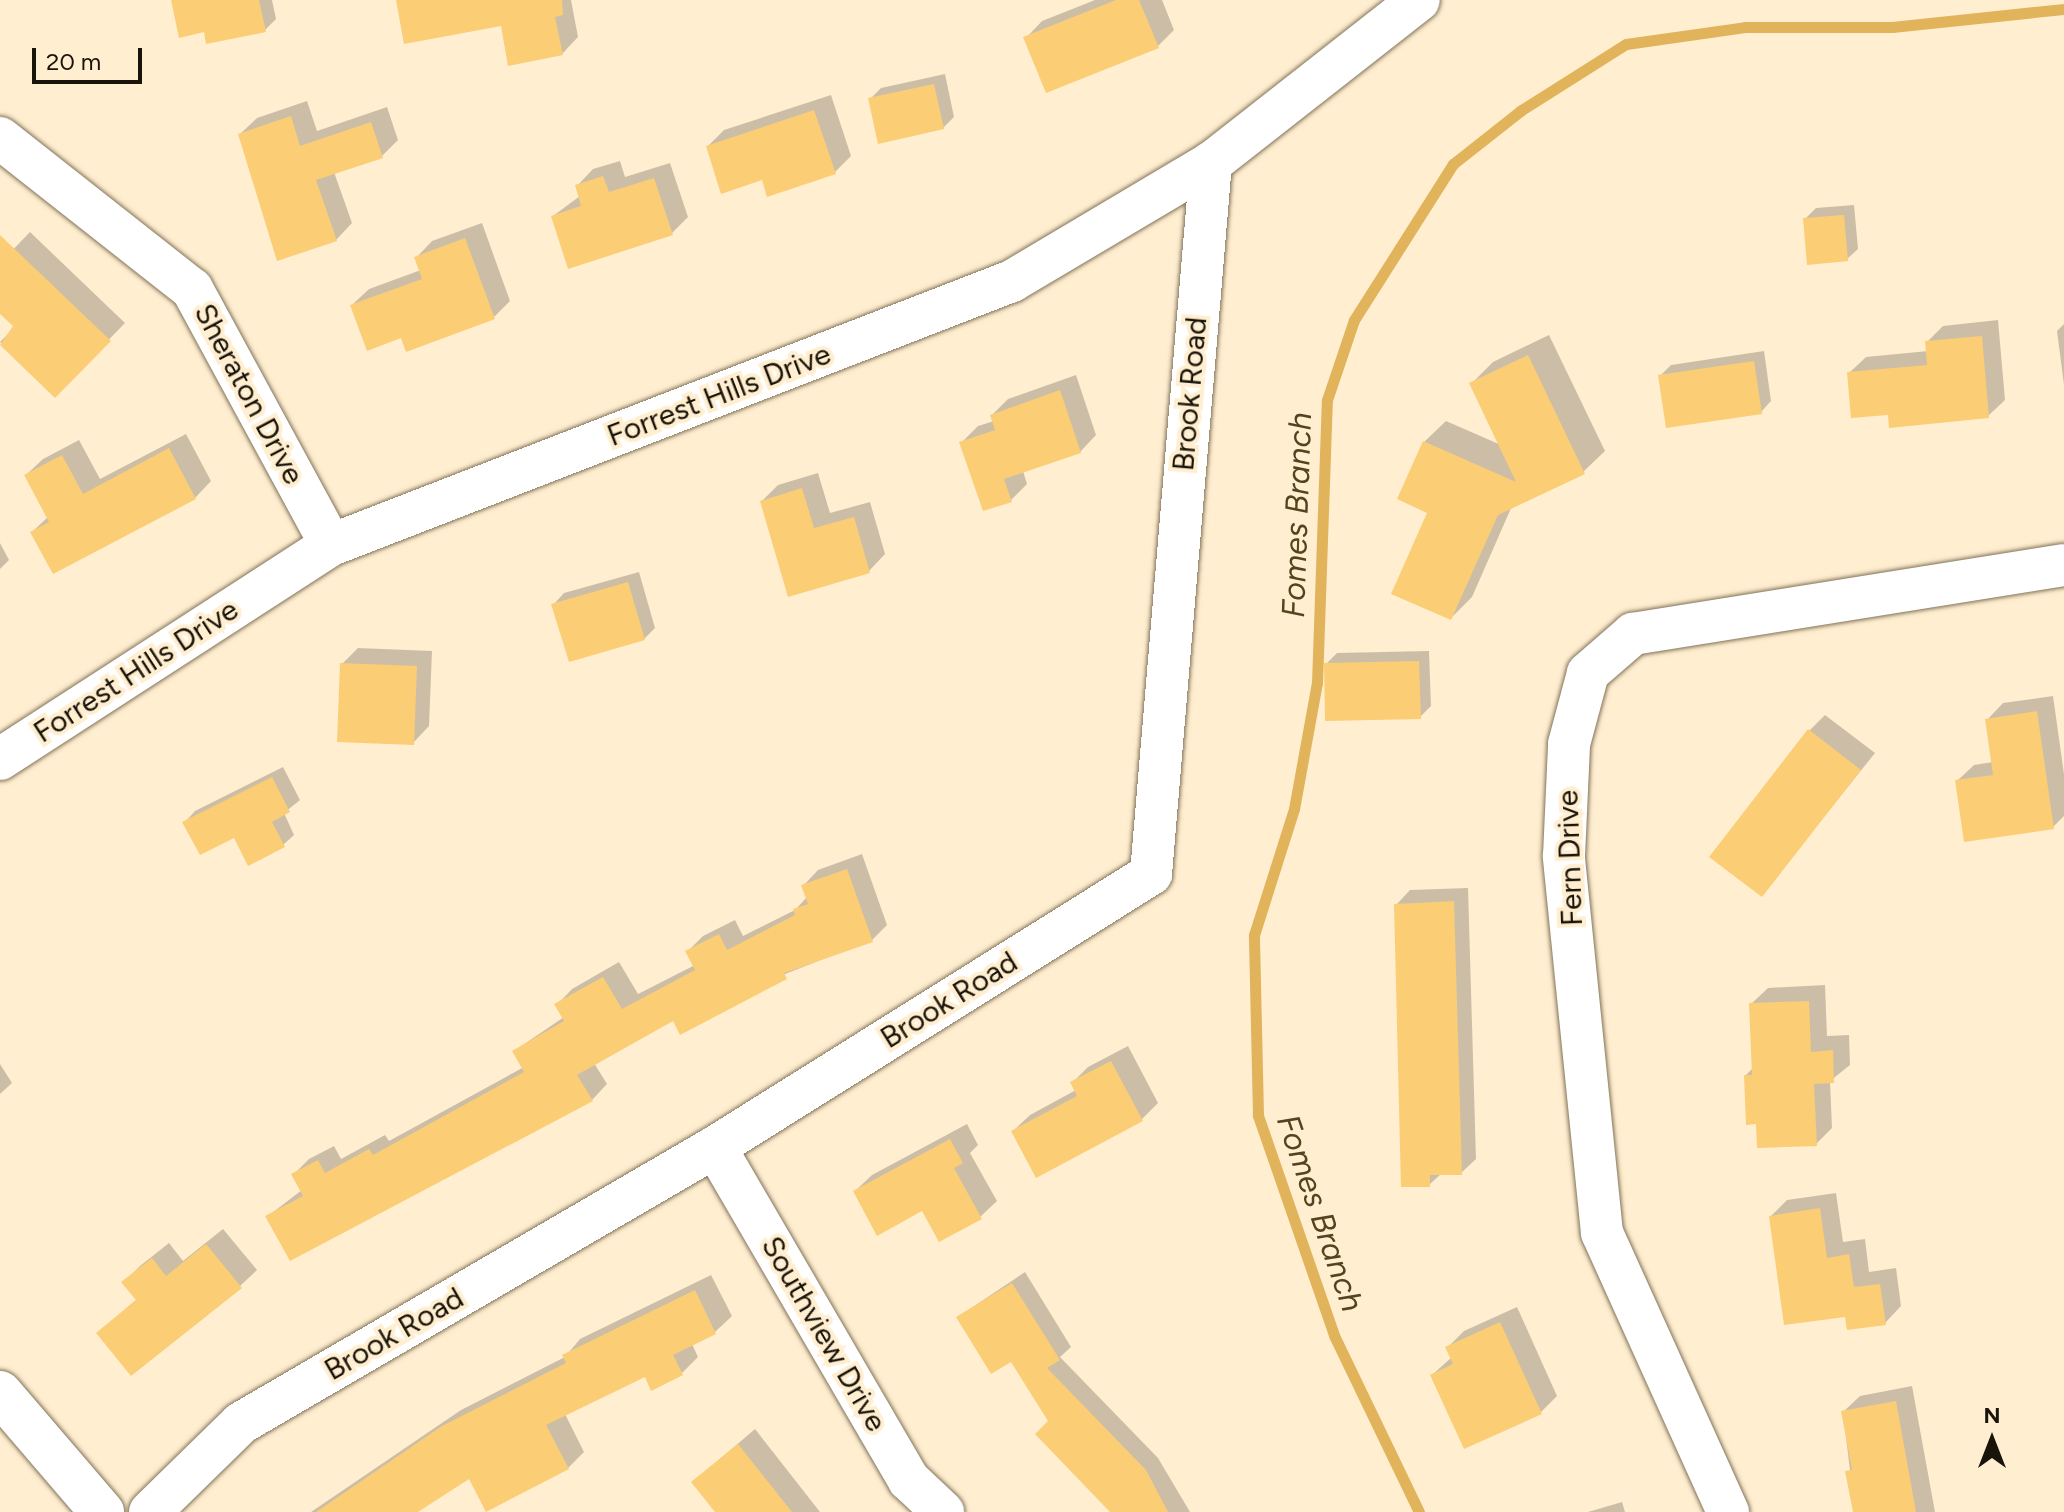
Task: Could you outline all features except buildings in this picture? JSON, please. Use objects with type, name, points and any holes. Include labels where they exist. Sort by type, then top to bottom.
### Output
[{"type":"main road","points":[[0,1393],[102,1512]]},
{"type":"street","name":"Forrest Hills Drive","points":[[0,759],[331,545],[1012,281],[1211,163],[1419,0]]},
{"type":"street","name":"Sheraton Drive","points":[[0,138],[192,289],[331,545]]},
{"type":"street","name":"Brook Road","points":[[150,1512],[241,1423],[715,1147],[1151,874],[1211,163]]},
{"type":"street","name":"Fern Drive","points":[[1728,1512],[1602,1233],[1564,856],[1569,744],[1588,673],[1633,634],[2064,565]]},
{"type":"street","name":"Southview Drive","points":[[715,1147],[909,1480],[943,1512]]},
{"type":"waterway","name":"Fomes Branch","points":[[1419,1512],[1334,1335],[1258,1115],[1254,935],[1294,809],[1317,683],[1327,400],[1354,320],[1453,164],[1520,111],[1626,44],[1745,27],[1892,27],[2064,9]]}]
